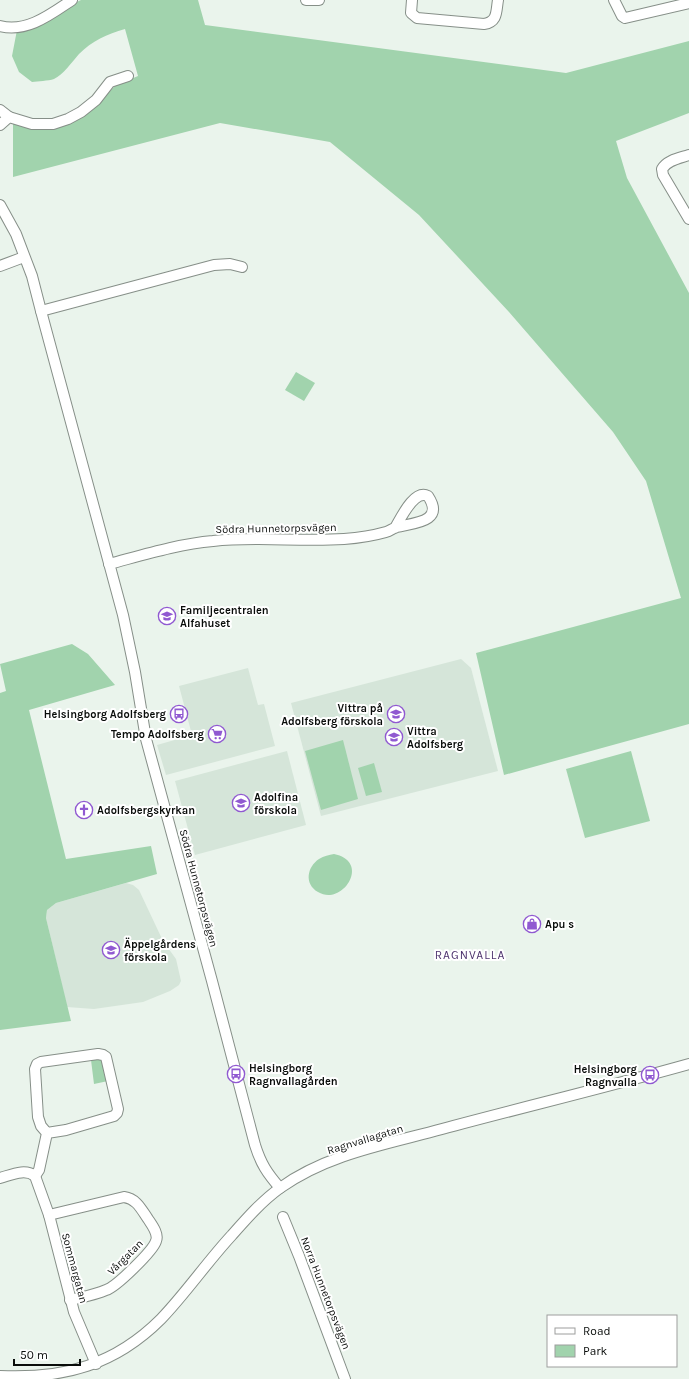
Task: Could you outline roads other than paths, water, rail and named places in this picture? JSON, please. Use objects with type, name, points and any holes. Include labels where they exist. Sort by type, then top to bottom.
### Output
[{"type":"street","points":[[0,26],[27,26],[44,18],[72,0]]},
{"type":"street","points":[[306,0],[318,0]]},
{"type":"street","points":[[412,0],[411,13],[417,18],[484,24],[491,22],[495,18],[498,0]]},
{"type":"street","points":[[614,0],[622,16],[625,18],[689,3]]},
{"type":"street","points":[[0,110],[9,117],[32,124],[53,124],[68,119],[81,112],[96,100],[110,82],[128,76]]},
{"type":"street","points":[[0,125],[9,117]]},
{"type":"street","points":[[689,155],[668,162],[662,169],[663,175],[689,219]]},
{"type":"street","name":"Södra Hunnetorpsvägen","points":[[0,205],[16,234],[32,276],[129,643],[146,739],[212,981],[254,1145],[268,1174],[280,1188]]},
{"type":"street","points":[[0,266],[24,257]]},
{"type":"street","points":[[41,311],[214,265],[230,264],[242,267]]},
{"type":"street","name":"Södra Hunnetorpsvägen","points":[[109,564],[171,548],[213,540],[344,539],[376,534],[395,528]]},
{"type":"street","points":[[103,1054],[106,1057],[118,1113],[114,1116],[66,1130],[47,1133],[41,1126],[38,1117],[35,1069],[37,1064],[41,1062],[103,1054]]},
{"type":"street","name":"Ragnvallagatan","points":[[0,1376],[28,1378],[52,1376],[96,1364],[133,1343],[149,1330],[171,1307],[215,1253],[248,1216],[280,1188],[318,1167],[348,1155],[689,1064]]},
{"type":"street","points":[[0,1178],[22,1172],[35,1176],[39,1170],[47,1133]]},
{"type":"street","name":"Sommargatan","points":[[35,1176],[49,1215],[70,1300],[96,1364]]},
{"type":"street","name":"Vårgatan","points":[[49,1215],[124,1196],[137,1202],[155,1230],[157,1240],[152,1248],[118,1282],[107,1290],[70,1300]]},
{"type":"street","name":"Norra Hunnetorpsvägen","points":[[283,1217],[345,1379]]},
{"type":"place","name":"Familjecentralen Alfahuset","points":[[167,616]]},
{"type":"place","name":"Helsingborg Adolfsberg","points":[[179,714]]},
{"type":"place","name":"Vittra på Adolfsberg förskola","points":[[396,714]]},
{"type":"place","name":"Tempo Adolfsberg","points":[[217,734]]},
{"type":"place","name":"Vittra Adolfsberg","points":[[394,737]]},
{"type":"place","name":"Adolfina förskola","points":[[241,803]]},
{"type":"place","name":"Adolfsbergskyrkan","points":[[84,810]]},
{"type":"place","name":"Apu s","points":[[532,924]]},
{"type":"place","name":"Äppelgårdens förskola","points":[[111,950]]},
{"type":"place","name":"Helsingborg Ragnvallagården","points":[[236,1074]]},
{"type":"place","name":"Helsingborg Ragnvalla","points":[[650,1075]]},
{"type":"district","name":"RAGNVALLA","points":[[470,955]]}]
